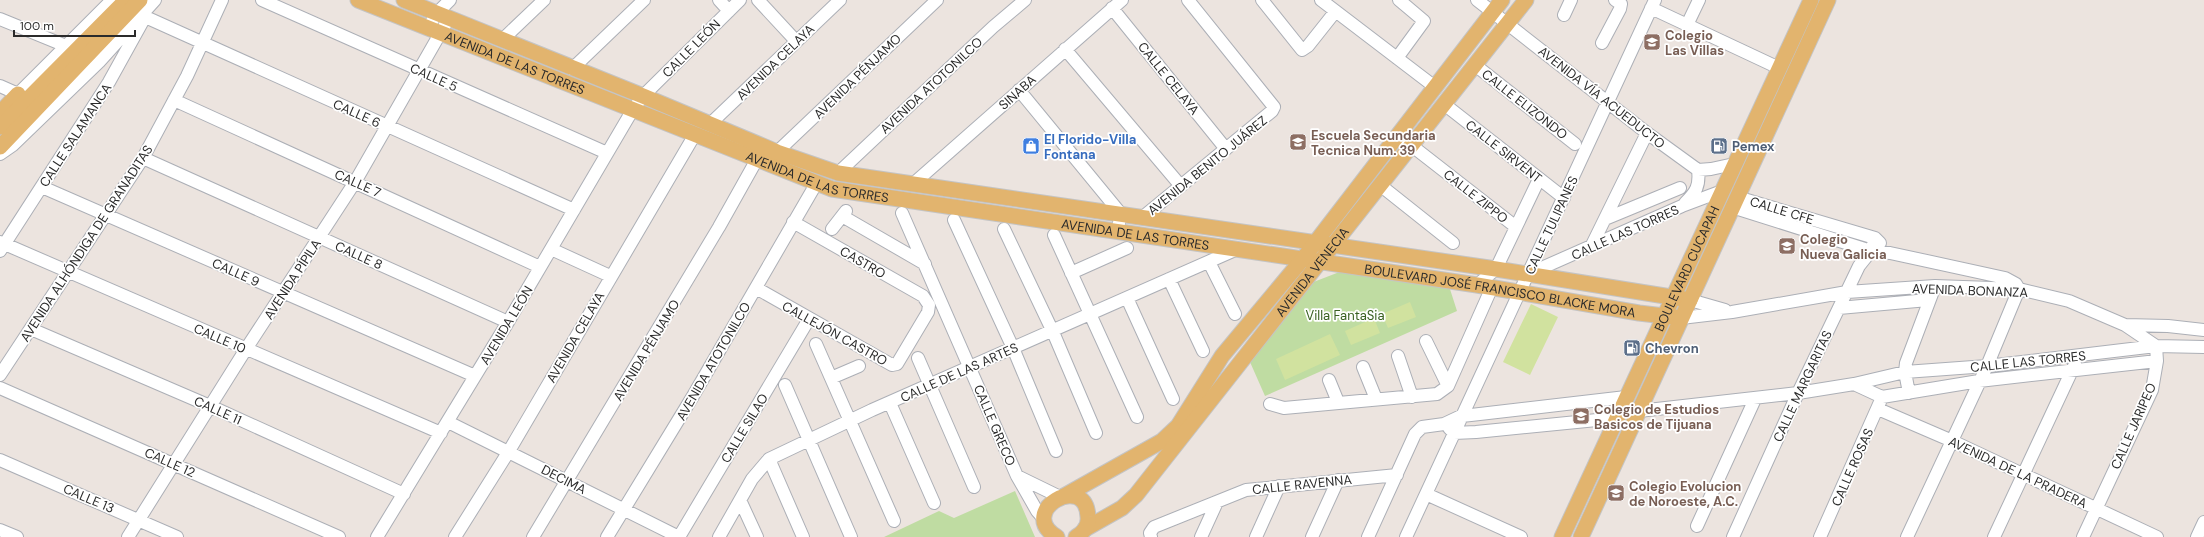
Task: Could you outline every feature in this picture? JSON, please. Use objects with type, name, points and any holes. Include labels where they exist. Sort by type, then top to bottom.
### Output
[{"type":"main road","points":[[0,127],[126,0]]},
{"type":"main road","points":[[0,147],[140,0]]},
{"type":"main road","name":"AVENIDA DE LAS TORRES","points":[[358,0],[756,161],[832,189],[1302,260]]},
{"type":"main road","name":"AVENIDA DE LAS TORRES","points":[[404,0],[572,69],[643,96],[777,152],[838,173],[1332,245]]},
{"type":"main road","name":"AVENIDA VENECIA","points":[[1080,533],[1122,508],[1136,495],[1526,0]]},
{"type":"main road","name":"BOULEVARD CUCAPAH","points":[[1562,537],[1811,0]]},
{"type":"main road","name":"BOULEVARD CUCAPAH","points":[[1581,537],[1828,0]]},
{"type":"main road","name":"AVENIDA VENECIA","points":[[1045,527],[1046,512],[1049,504],[1162,441],[1184,418],[1222,356],[1302,260],[1497,6]]},
{"type":"main road","points":[[0,113],[18,94]]},
{"type":"main road","name":"BOULEVARD JOSÉ FRANCISCO BLACKE MORA","points":[[1332,245],[1690,300]]},
{"type":"main road","name":"BOULEVARD JOSÉ FRANCISCO BLACKE MORA","points":[[1302,260],[1492,287],[1682,318]]},
{"type":"main road","points":[[1062,496],[1078,499],[1085,506],[1088,520],[1080,533]]},
{"type":"main road","points":[[1045,527],[1057,537]]},
{"type":"street","points":[[0,86],[18,94],[112,0]]},
{"type":"street","points":[[0,154],[13,145],[99,62],[143,16],[155,0]]},
{"type":"street","name":"AVENIDA ALHÓNDIGA DE GRANADITAS","points":[[0,375],[107,215],[143,158],[174,100],[222,0]]},
{"type":"street","name":"CALLE 5","points":[[262,0],[419,71],[607,153]]},
{"type":"street","name":"AVENIDA PÍPILA","points":[[128,537],[246,349],[355,182],[388,127],[419,71],[434,31],[450,0]]},
{"type":"street","points":[[502,40],[544,0]]},
{"type":"street","points":[[572,69],[644,0]]},
{"type":"street","points":[[719,0],[729,11]]},
{"type":"street","name":"CALLE LEÓN","points":[[632,110],[643,96],[740,0]]},
{"type":"street","points":[[758,0],[796,41]]},
{"type":"street","name":"AVENIDA CELAYA","points":[[710,124],[840,0]]},
{"type":"street","name":"AVENIDA PÉNJAMO","points":[[777,152],[937,0]]},
{"type":"street","name":"AVENIDA ATOTONILCO","points":[[838,173],[993,27],[1025,0]]},
{"type":"street","name":"AVENIDA BENITO JUÁREZ","points":[[1143,218],[1180,185],[1272,111],[1274,107],[1273,102],[1188,0]]},
{"type":"street","points":[[1262,0],[1302,50],[1308,46],[1335,12]]},
{"type":"street","points":[[1321,0],[1435,87]]},
{"type":"street","points":[[1397,58],[1424,21],[1399,0]]},
{"type":"street","name":"AVENIDA VÍA ACUEDUCTO","points":[[1478,0],[1497,6],[1507,23],[1647,133],[1698,170]]},
{"type":"street","points":[[1564,15],[1571,0]]},
{"type":"street","points":[[1602,43],[1620,9],[1621,4],[1616,0]]},
{"type":"street","points":[[1687,25],[1699,0]]},
{"type":"street","name":"CALLE CELAYA","points":[[1117,4],[1226,149]]},
{"type":"street","name":"SINABA","points":[[913,184],[1117,4]]},
{"type":"street","points":[[1653,4],[1687,25],[1779,68]]},
{"type":"street","name":"CALLE TULIPANES","points":[[1406,537],[1653,4]]},
{"type":"street","name":"CALLE 6","points":[[143,16],[574,210]]},
{"type":"street","name":"CALLE SALAMANCA","points":[[2,246],[42,187],[109,82],[143,16]]},
{"type":"street","points":[[0,19],[66,46]]},
{"type":"street","points":[[1065,49],[1180,185]]},
{"type":"street","name":"CALLE ELIZONDO","points":[[1475,65],[1575,144]]},
{"type":"street","points":[[1018,90],[1121,214],[1117,232]]},
{"type":"street","name":"CALLE 7","points":[[174,100],[540,267]]},
{"type":"street","name":"CALLE SIRVENT","points":[[1444,104],[1564,198]]},
{"type":"street","name":"AVENIDA LEÓN","points":[[378,537],[508,322],[632,110]]},
{"type":"street","points":[[1591,247],[1647,133]]},
{"type":"street","name":"CALLE ZIPPO","points":[[1398,135],[1516,227]]},
{"type":"street","name":"AVENIDA CELAYA","points":[[455,537],[509,451],[610,276],[694,136]]},
{"type":"street","name":"CALLE 8","points":[[143,158],[508,322]]},
{"type":"street","name":"AVENIDA PÉNJAMO","points":[[533,537],[719,227],[756,161]]},
{"type":"street","points":[[1682,206],[1697,191],[1699,178],[1698,170],[1710,170],[1734,164]]},
{"type":"street","points":[[1477,285],[1496,269],[1539,179]]},
{"type":"street","name":"AVENIDA ATOTONILCO","points":[[607,537],[756,288],[816,184]]},
{"type":"street","points":[[1380,185],[1453,243]]},
{"type":"street","name":"CALLE 9","points":[[42,187],[475,376]]},
{"type":"street","name":"CALLE LAS TORRES","points":[[1605,219],[1680,188]]},
{"type":"street","name":"CALLE LAS TORRES","points":[[1528,274],[1682,206],[1722,191]]},
{"type":"street","name":"CALLE CFE","points":[[1735,202],[1871,251],[1890,253],[2005,278],[2016,284],[2019,289]]},
{"type":"street","name":"CALLE CFE","points":[[1756,209],[1875,238],[1890,253]]},
{"type":"street","points":[[832,229],[845,213],[925,264]]},
{"type":"street","name":"CALLE GRECO","points":[[902,213],[971,367],[1017,476],[1045,527]]},
{"type":"street","points":[[954,220],[1013,348],[1056,451]]},
{"type":"street","name":"CASTRO","points":[[793,222],[923,296],[929,304]]},
{"type":"street","points":[[1004,229],[1053,332],[1096,433]]},
{"type":"street","points":[[1054,235],[1137,416]]},
{"type":"street","name":"CALLE MARGARITAS","points":[[1733,537],[1798,393],[1859,266],[1871,251],[1875,238]]},
{"type":"street","name":"CALLE 10","points":[[2,246],[69,272],[441,433]]},
{"type":"street","points":[[1071,274],[1127,248]]},
{"type":"street","points":[[550,249],[610,276]]},
{"type":"street","name":"CALLE DE LAS ARTES","points":[[719,537],[752,479],[769,459],[809,439],[929,385],[1053,332],[1236,250]]},
{"type":"street","points":[[1209,262],[1235,314]]},
{"type":"street","points":[[1169,280],[1203,351]]},
{"type":"street","points":[[1909,392],[1905,372],[1906,363],[1928,300],[1935,286]]},
{"type":"street","name":"AVENIDA BONANZA","points":[[1682,318],[1732,312],[1847,292],[1935,286],[2019,289],[2069,301],[2125,324],[2168,326],[2204,330]]},
{"type":"street","points":[[1270,404],[1284,408],[1437,394],[1448,386],[1492,287]]},
{"type":"street","name":"CALLEJÓN CASTRO","points":[[756,288],[809,319],[895,365],[928,312],[929,304]]},
{"type":"street","points":[[1907,537],[1950,440],[1987,366],[2019,289]]},
{"type":"street","points":[[1127,298],[1173,399]]},
{"type":"street","name":"AVENIDA BONANZA","points":[[1690,300],[1732,312]]},
{"type":"street","points":[[1839,308],[1928,300]]},
{"type":"street","name":"CALLE SILAO","points":[[679,537],[809,319]]},
{"type":"street","points":[[2125,324],[2156,346]]},
{"type":"street","name":"CALLE 11","points":[[31,329],[210,406],[404,494]]},
{"type":"street","points":[[1426,341],[1448,386]]},
{"type":"street","points":[[816,344],[894,521]]},
{"type":"street","name":"CALLE LAS TORRES","points":[[1639,411],[1798,393],[1854,384],[1905,372],[1987,366],[2156,346],[2204,347]]},
{"type":"street","name":"CALLE JARIPEO","points":[[2083,537],[2152,390],[2157,360],[2156,346]]},
{"type":"street","points":[[1398,356],[1412,397]]},
{"type":"street","points":[[1994,537],[2079,356]]},
{"type":"street","points":[[918,358],[974,487]]},
{"type":"street","name":"CALLE LAS TORRES","points":[[1882,397],[1979,381],[2157,360]]},
{"type":"street","points":[[831,378],[859,366]]},
{"type":"street","points":[[1364,367],[1376,399]]},
{"type":"street","points":[[1329,380],[1338,402]]},
{"type":"street","points":[[1854,384],[1882,397]]},
{"type":"street","points":[[785,385],[851,537]]},
{"type":"street","name":"CALLE 12","points":[[0,388],[339,537]]},
{"type":"street","name":"CALLE ROSAS","points":[[1820,537],[1878,409],[1882,397]]},
{"type":"street","points":[[1368,537],[1418,430],[1422,427],[1444,424],[1461,416],[1626,398]]},
{"type":"street","points":[[1697,526],[1755,399]]},
{"type":"street","points":[[890,403],[934,503]]},
{"type":"street","name":"AVENIDA DE LA PRADERA","points":[[1878,409],[1950,440],[2157,537]]},
{"type":"street","points":[[1444,424],[1454,433],[1617,418]]},
{"type":"street","name":"DECIMA","points":[[448,422],[509,451],[679,537]]},
{"type":"street","points":[[769,459],[803,537]]},
{"type":"street","name":"CALLE 13","points":[[0,460],[139,519],[177,537]]},
{"type":"street","name":"CALLE RAVENNA","points":[[1151,537],[1150,534],[1154,527],[1246,490],[1397,475]]},
{"type":"street","name":"CALLE GRECO","points":[[1017,476],[1062,496]]},
{"type":"street","points":[[1312,537],[1338,480]]},
{"type":"street","points":[[1256,537],[1279,486]]},
{"type":"street","points":[[1426,494],[1521,537]]},
{"type":"street","points":[[740,500],[757,537]]},
{"type":"street","points":[[1201,537],[1217,502]]},
{"type":"street","points":[[2197,537],[2204,522]]},
{"type":"street","points":[[0,530],[17,537]]},
{"type":"green space","name":"Villa FantaSia","points":[[1342,271],[1449,286],[1457,311],[1265,396],[1250,362],[1311,283]]},
{"type":"green space","points":[[1410,302],[1416,317],[1388,328],[1382,314]]},
{"type":"green space","points":[[1531,304],[1558,317],[1530,375],[1503,362]]},
{"type":"green space","points":[[1374,318],[1380,333],[1351,345],[1345,331]]},
{"type":"green space","points":[[1330,334],[1340,355],[1285,380],[1276,359]]},
{"type":"green space","points":[[1015,491],[1035,537],[884,537],[939,511],[954,518]]},
{"type":"place","name":"Colegio Las Villas","points":[[1652,42]]},
{"type":"place","name":"Escuela Secundaria Tecnica Num. 39","points":[[1298,142]]},
{"type":"place","name":"El Florido-Villa Fontana","points":[[1031,146]]},
{"type":"place","name":"Pemex","points":[[1719,146]]},
{"type":"place","name":"Colegio Nueva Galicia","points":[[1787,246]]},
{"type":"place","name":"Chevron","points":[[1632,348]]},
{"type":"place","name":"Colegio de Estudios Basicos de Tijuana","points":[[1581,416]]},
{"type":"place","name":"Colegio Evolucion de Noroeste, A.C.","points":[[1616,493]]}]
